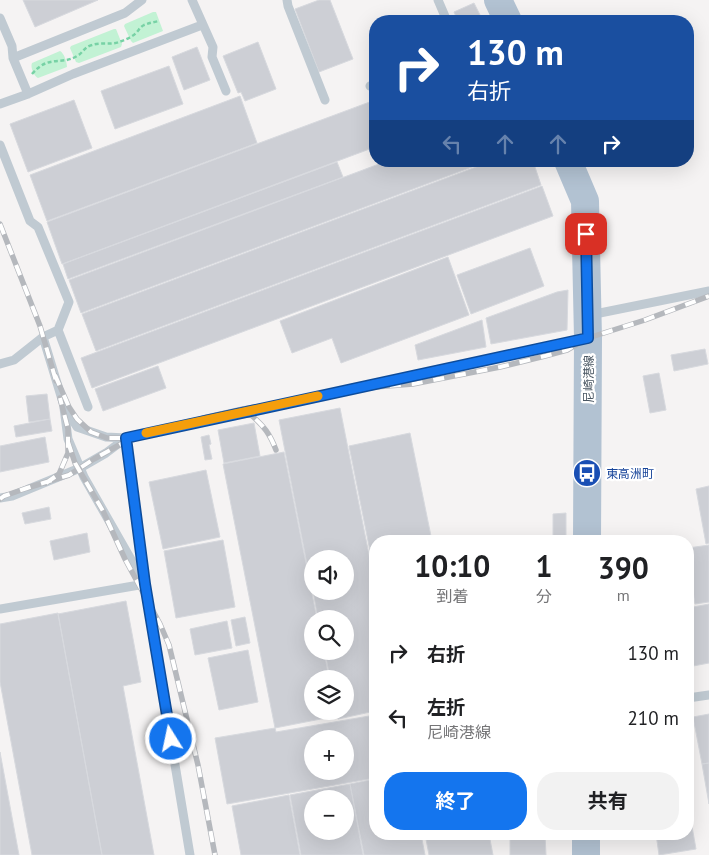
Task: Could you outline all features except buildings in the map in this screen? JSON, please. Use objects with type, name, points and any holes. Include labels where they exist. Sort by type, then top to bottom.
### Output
[{"type":"main road","points":[[498,0],[505,15]]},
{"type":"main road","name":"尼崎港線","points":[[571,167],[585,201],[587,535]]},
{"type":"main road","points":[[586,840],[586,855]]},
{"type":"lane","points":[[13,58],[125,13],[142,0]]},
{"type":"lane","points":[[192,0],[213,47],[212,57],[226,91]]},
{"type":"lane","points":[[287,0],[325,100]]},
{"type":"lane","points":[[438,0],[444,15]]},
{"type":"lane","points":[[0,18],[12,46],[13,58],[28,94]]},
{"type":"lane","points":[[0,104],[202,25]]},
{"type":"lane","points":[[0,145],[30,221],[38,227],[69,302],[58,330],[88,407]]},
{"type":"lane","points":[[64,406],[77,427],[106,437],[126,438],[587,327],[709,291]]},
{"type":"lane","points":[[0,364],[14,360],[43,337],[58,330]]},
{"type":"lane","points":[[43,337],[64,406],[68,439],[84,477],[145,584]]},
{"type":"lane","points":[[0,498],[12,496],[80,468],[106,453],[126,438]]},
{"type":"lane","points":[[126,438],[145,584],[190,855]]},
{"type":"lane","points":[[0,609],[145,584]]},
{"type":"lane","points":[[694,697],[709,695]]},
{"type":"path","points":[[23,83],[36,69],[45,63],[78,56],[85,48],[93,44],[117,42],[132,36],[144,25],[159,20]]},
{"type":"green space","points":[[156,12],[163,31],[133,43],[124,26],[125,24]]},
{"type":"green space","points":[[116,29],[122,44],[121,47],[79,63],[76,62],[70,48],[71,46]]},
{"type":"green space","points":[[60,51],[65,58],[67,67],[38,78],[32,69],[32,63]]},
{"type":"railway","points":[[0,224],[40,326],[56,381]]},
{"type":"railway","points":[[55,375],[69,407],[77,419],[91,432],[107,438],[130,438],[243,409],[375,387],[413,384],[545,356],[567,350],[588,338],[645,320],[709,296]]},
{"type":"railway","points":[[46,483],[59,474],[68,453],[68,429],[60,398]]},
{"type":"railway","points":[[235,416],[251,415],[266,431],[276,450]]},
{"type":"railway","points":[[0,499],[4,496],[69,475],[130,439]]},
{"type":"railway","points":[[68,442],[75,463],[103,511],[169,645],[198,765],[215,855]]},
{"type":"slow traffic","points":[[146,433],[318,396]]},
{"type":"place","name":"東高洲町","points":[[587,473]]},
{"type":"route","points":[[171,739],[145,584],[126,438],[588,338],[586,234]]}]
